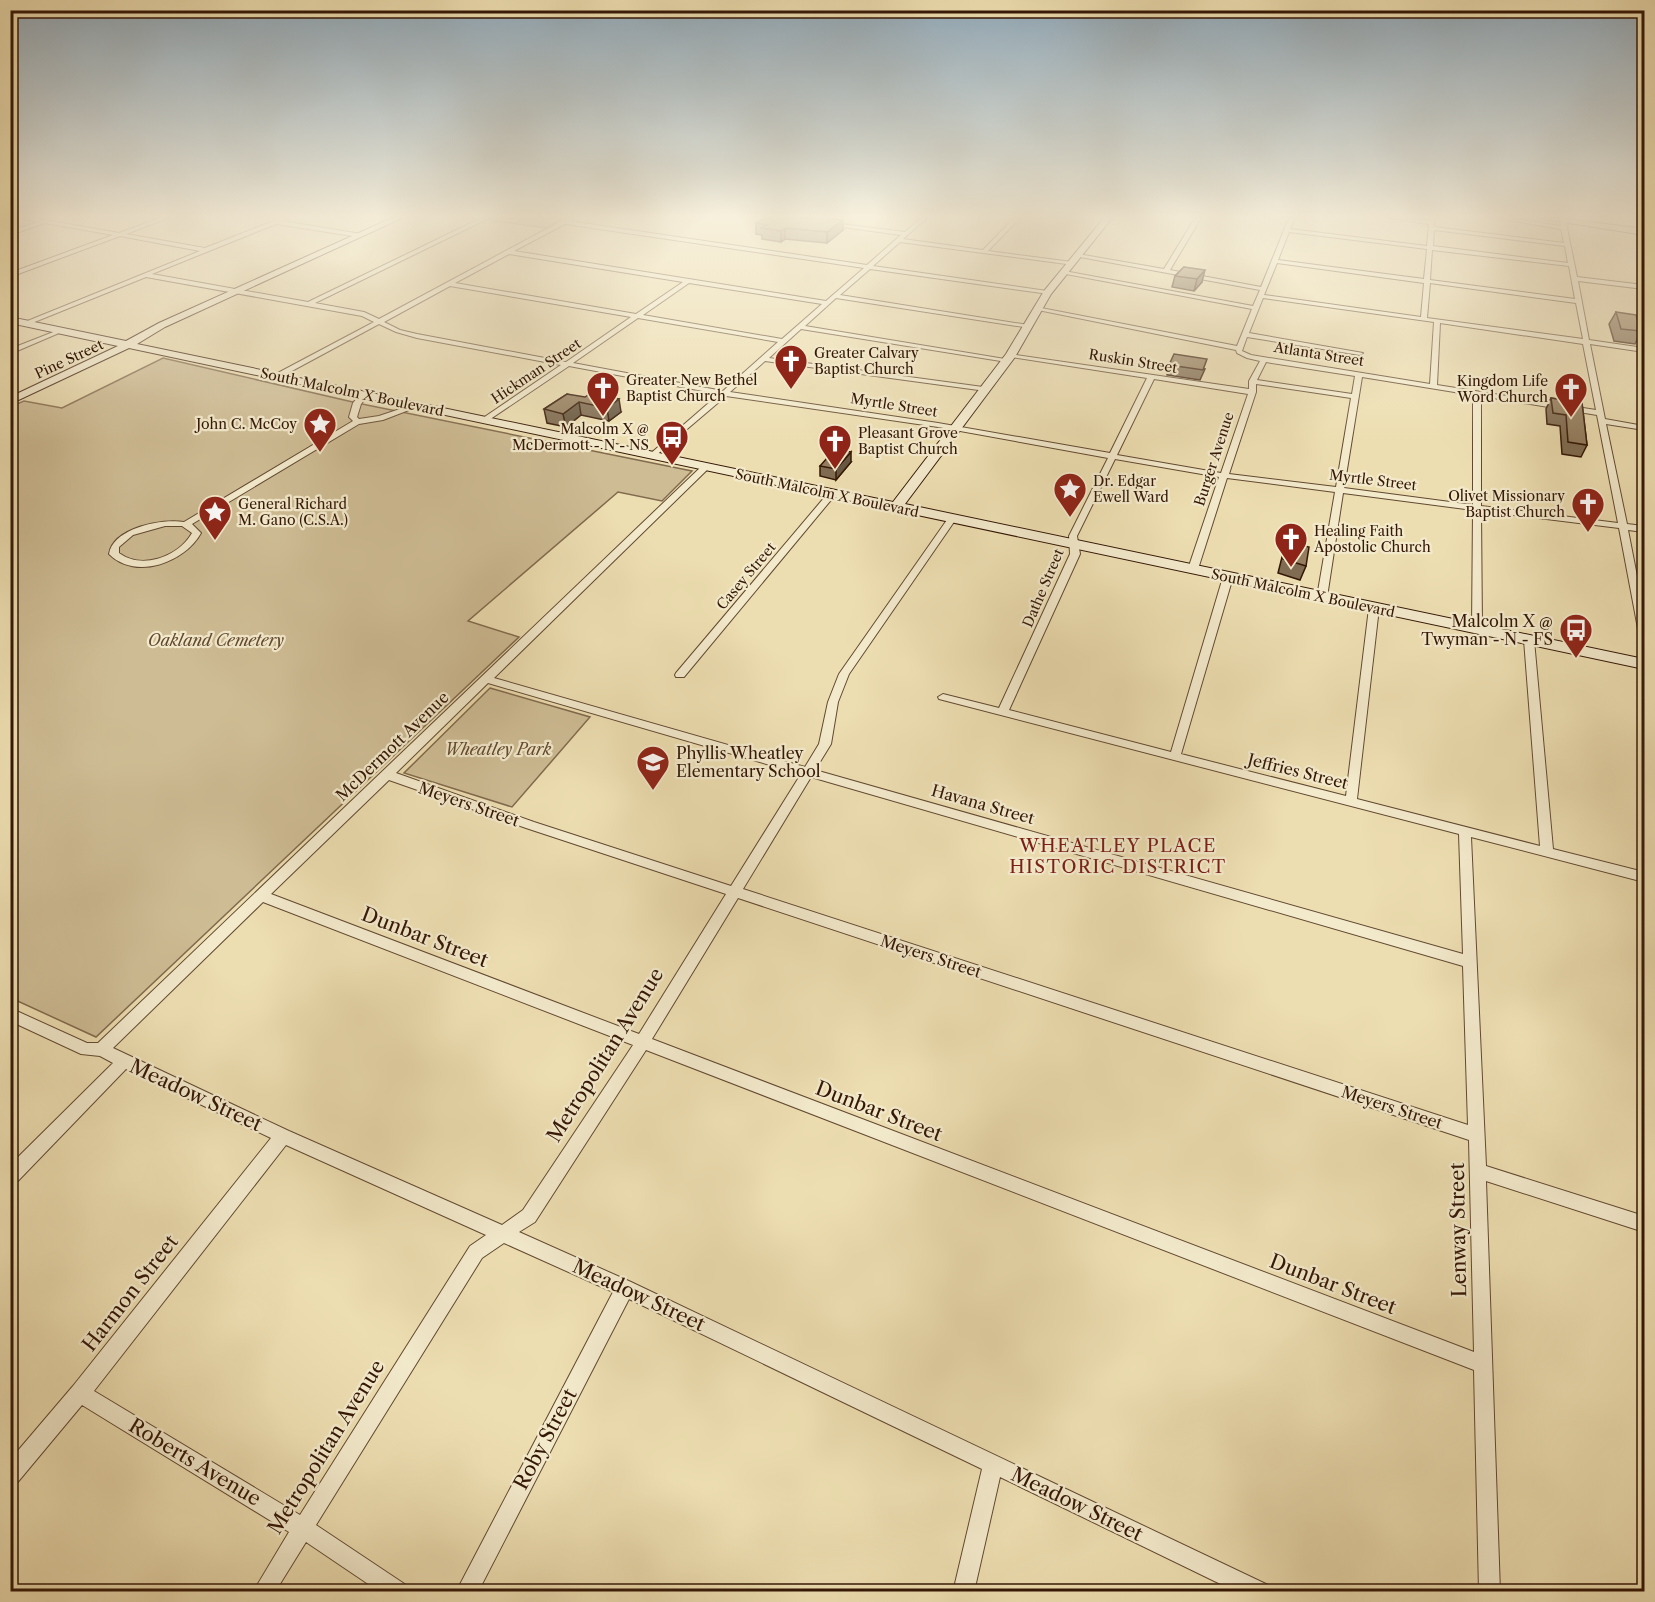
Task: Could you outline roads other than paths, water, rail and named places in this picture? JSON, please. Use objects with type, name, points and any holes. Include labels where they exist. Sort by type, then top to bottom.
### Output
[{"type":"street","points":[[27,323],[101,293]]},
{"type":"street","name":"Pine Street","points":[[10,401],[100,360],[162,324],[233,293]]},
{"type":"street","name":"Myrtle Street","points":[[248,293],[364,314],[398,331],[417,336],[723,393],[954,428],[1225,476],[1478,506],[1644,529]]},
{"type":"street","points":[[310,303],[331,293]]},
{"type":"street","points":[[277,377],[432,293]]},
{"type":"street","points":[[498,293],[783,341]]},
{"type":"street","name":"Hickman Street","points":[[486,420],[671,293]]},
{"type":"street","points":[[762,293],[826,303]]},
{"type":"street","points":[[653,456],[838,293]]},
{"type":"street","points":[[896,507],[1008,358],[1047,293]]},
{"type":"street","points":[[1184,293],[1255,308]]},
{"type":"street","points":[[1239,349],[1261,293]]},
{"type":"street","points":[[1424,319],[1425,293]]},
{"type":"street","points":[[1515,293],[1577,301]]},
{"type":"street","points":[[1576,293],[1644,634]]},
{"type":"street","points":[[834,296],[1028,327]]},
{"type":"street","points":[[1260,296],[1644,350]]},
{"type":"street","name":"Atlanta Street","points":[[1038,308],[1239,349],[1242,354],[1264,359],[1477,393],[1602,417],[1644,428]]},
{"type":"street","name":"South Malcolm X Boulevard","points":[[10,320],[1644,664]]},
{"type":"street","points":[[1433,386],[1437,321]]},
{"type":"street","name":"Ruskin Street","points":[[798,327],[1252,392]]},
{"type":"street","points":[[10,352],[63,330]]},
{"type":"street","points":[[1246,335],[1360,353]]},
{"type":"street","points":[[763,359],[983,389]]},
{"type":"street","name":"Burger Avenue","points":[[1193,569],[1252,392],[1253,381],[1264,359]]},
{"type":"street","points":[[1322,597],[1359,374]]},
{"type":"street","name":"Dathe Street","points":[[1003,712],[1074,554],[1073,536],[1150,378]]},
{"type":"street","points":[[1253,381],[1356,396]]},
{"type":"street","points":[[1477,393],[1477,629]]},
{"type":"street","points":[[357,422],[353,417],[354,412],[365,394]]},
{"type":"street","points":[[186,524],[197,533],[194,542],[175,555],[142,563],[125,562],[114,554],[122,538],[144,527],[164,523],[186,524],[357,422],[380,418],[418,405]]},
{"type":"street","name":"McDermott Avenue","points":[[100,1050],[706,467]]},
{"type":"street","name":"Casey Street","points":[[680,675],[832,494]]},
{"type":"street","name":"Metropolitan Avenue","points":[[263,1592],[476,1252],[529,1216],[642,1043],[825,744],[833,702],[844,674],[952,519]]},
{"type":"street","points":[[1174,756],[1228,577]]},
{"type":"street","points":[[1351,801],[1374,608]]},
{"type":"street","points":[[1529,640],[1546,853]]},
{"type":"street","name":"Havana Street","points":[[486,679],[1470,962]]},
{"type":"street","name":"Jeffries Street","points":[[943,697],[1644,877]]},
{"type":"street","name":"Meyers Street","points":[[385,774],[1477,1135]]},
{"type":"street","name":"Lenway Street","points":[[1465,832],[1477,1135],[1490,1592]]},
{"type":"street","name":"Dunbar Street","points":[[261,896],[1482,1364]]},
{"type":"street","name":"Meadow Street","points":[[10,1014],[86,1049],[100,1050],[283,1136],[625,1288],[1261,1592]]},
{"type":"street","points":[[10,1177],[124,1061]]},
{"type":"street","name":"Harmon Street","points":[[10,1476],[80,1392],[283,1136]]},
{"type":"street","points":[[1478,1171],[1644,1224]]},
{"type":"street","name":"Roby Street","points":[[466,1592],[625,1288]]},
{"type":"street","name":"Roberts Avenue","points":[[80,1392],[302,1528],[399,1592]]},
{"type":"street","points":[[963,1592],[993,1464]]},
{"type":"place","name":"Greater Calvary Baptist Church","points":[[791,390]]},
{"type":"place","name":"Greater New Bethel Baptist Church","points":[[603,417]]},
{"type":"place","name":"Kingdom Life Word Church","points":[[1571,418]]},
{"type":"place","name":"John C. McCoy","points":[[320,453]]},
{"type":"place","name":"Malcolm X @ McDermott - N - NS","points":[[672,466]]},
{"type":"place","name":"Pleasant Grove Baptist Church","points":[[835,470]]},
{"type":"place","name":"Dr. Edgar Ewell Ward","points":[[1070,518]]},
{"type":"place","name":"Olivet Missionary Baptist Church","points":[[1588,533]]},
{"type":"place","name":"General Richard M. Gano (C.S.A.)","points":[[215,541]]},
{"type":"place","name":"Healing Faith Apostolic Church","points":[[1291,568]]},
{"type":"place","name":"Malcolm X @ Twyman - N - FS","points":[[1576,659]]},
{"type":"place","name":"Phyllis Wheatley Elementary School","points":[[653,791]]},
{"type":"district","name":"WHEATLEY PLACE HISTORIC DISTRICT","points":[[1118,856]]},
{"type":"park label","name":"Oakland Cemetery","points":[[216,640]]},
{"type":"park label","name":"Wheatley Park","points":[[498,749]]}]
